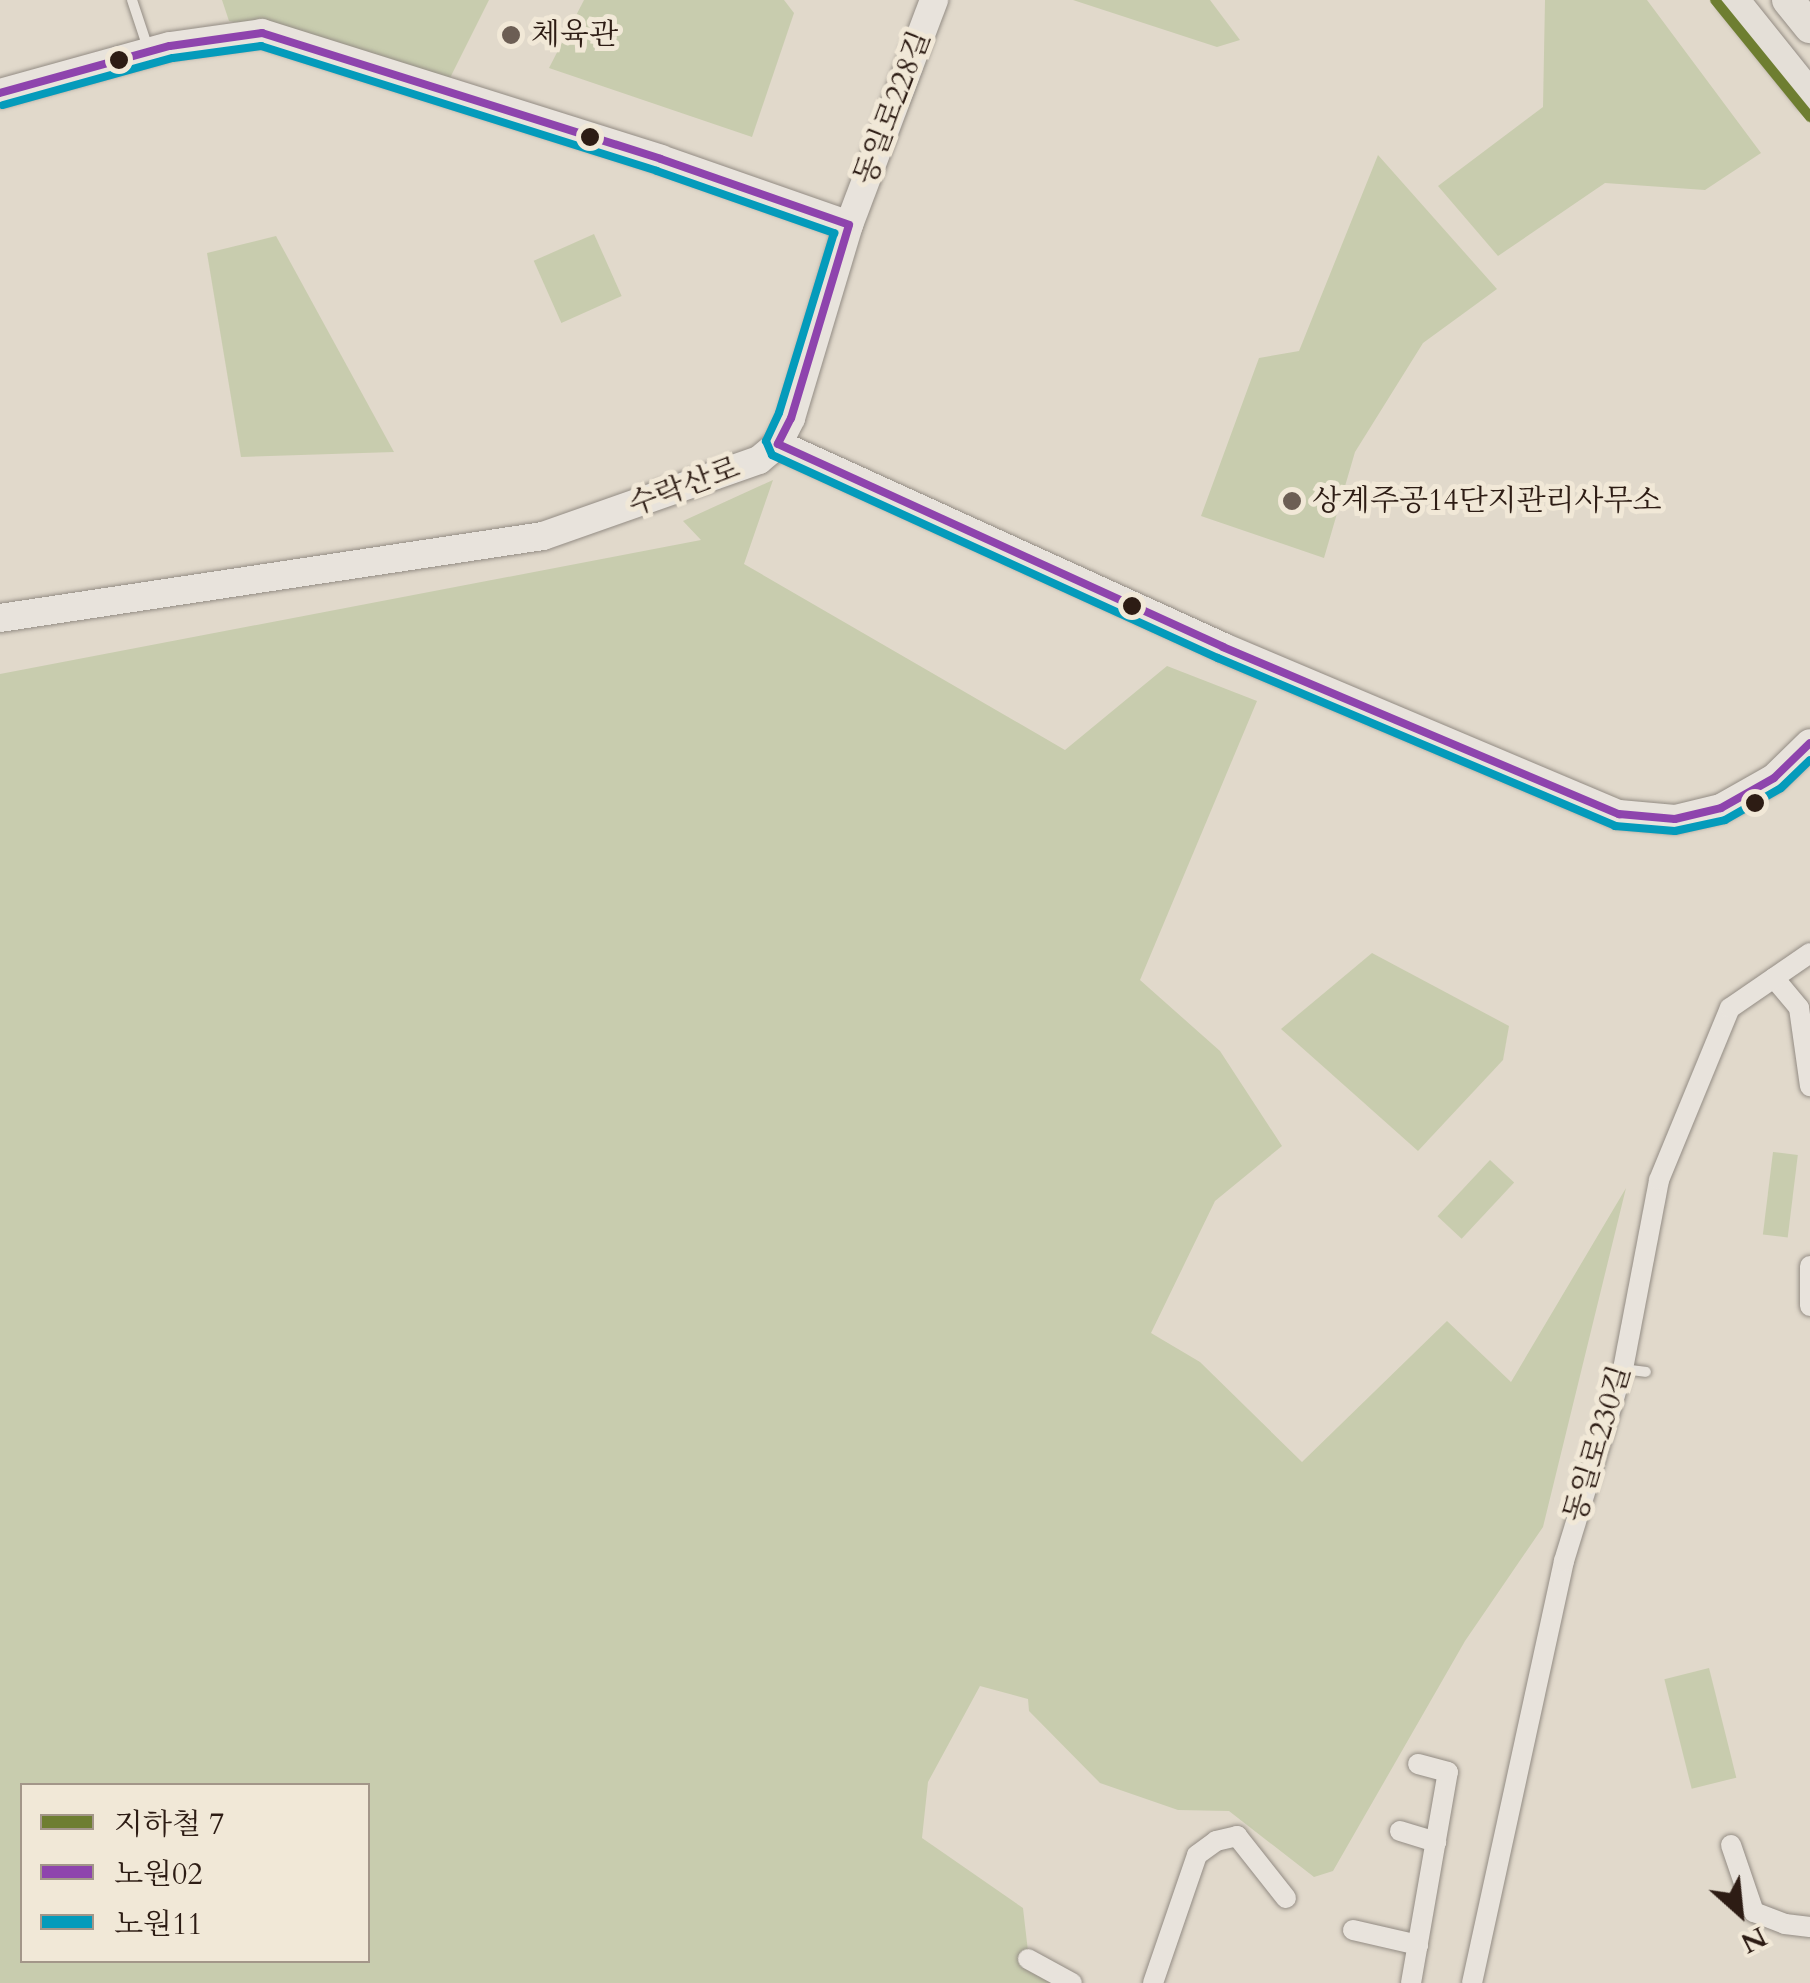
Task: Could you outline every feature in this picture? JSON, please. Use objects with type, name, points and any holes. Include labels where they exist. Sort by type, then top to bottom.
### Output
[{"type":"main road","points":[[1733,0],[1810,96]]},
{"type":"main road","points":[[1788,0],[1810,27]]},
{"type":"street","name":"동일로228길","points":[[778,444],[792,418],[849,225],[934,0]]},
{"type":"street","points":[[0,93],[149,52],[262,33],[661,159],[849,225]]},
{"type":"street","points":[[778,444],[1223,647],[1619,814],[1675,819],[1720,808],[1774,778],[1810,742]]},
{"type":"street","name":"수락산로","points":[[0,618],[544,536],[759,460],[778,444]]},
{"type":"street","name":"동일로230길","points":[[1472,1983],[1564,1560],[1622,1369],[1659,1180],[1730,1008],[1810,954]]},
{"type":"street","points":[[1774,978],[1800,1008],[1808,1035],[1810,1086]]},
{"type":"street","points":[[1810,1266],[1810,1306]]},
{"type":"street","points":[[1412,1983],[1448,1772],[1418,1764]]},
{"type":"street","points":[[1400,1831],[1436,1842]]},
{"type":"street","points":[[1154,1983],[1197,1855],[1216,1841],[1237,1836],[1286,1898]]},
{"type":"street","points":[[1731,1845],[1754,1912],[1785,1924],[1810,1927]]},
{"type":"street","points":[[1353,1930],[1418,1945]]},
{"type":"street","points":[[1028,1958],[1072,1983]]},
{"type":"lane","points":[[132,0],[149,52]]},
{"type":"lane","points":[[1622,1369],[1646,1372]]},
{"type":"green space","points":[[222,0],[489,0],[447,84],[290,32],[229,21]]},
{"type":"green space","points":[[584,0],[784,0],[794,13],[752,137],[549,68]]},
{"type":"green space","points":[[1073,0],[1210,0],[1240,40],[1217,47]]},
{"type":"green space","points":[[1545,0],[1647,0],[1761,153],[1705,190],[1605,183],[1498,256],[1438,186],[1543,107]]},
{"type":"green space","points":[[1378,155],[1497,289],[1423,343],[1355,452],[1324,558],[1201,516],[1259,358],[1299,351]]},
{"type":"green space","points":[[594,234],[622,296],[561,323],[534,261]]},
{"type":"green space","points":[[276,236],[394,452],[241,457],[207,253]]},
{"type":"green space","points":[[773,480],[744,564],[1065,750],[1167,666],[1257,701],[1140,980],[1220,1051],[1282,1146],[1215,1201],[1151,1333],[1200,1362],[1302,1462],[1447,1321],[1511,1382],[1626,1188],[1543,1527],[1465,1641],[1333,1871],[1314,1877],[1229,1811],[1178,1810],[1100,1783],[1029,1711],[1028,1699],[980,1686],[928,1782],[922,1838],[1023,1908],[1029,1960],[1076,1983],[0,1983],[0,674],[701,540],[683,521]]},
{"type":"green space","points":[[1372,953],[1509,1026],[1503,1060],[1418,1151],[1281,1029]]},
{"type":"green space","points":[[1773,1152],[1798,1155],[1788,1237],[1763,1234]]},
{"type":"green space","points":[[1490,1160],[1514,1183],[1462,1239],[1437,1216]]},
{"type":"green space","points":[[1709,1668],[1736,1778],[1692,1789],[1664,1679]]},
{"type":"metro line","name":"7","points":[[1715,0],[1810,117]]},
{"type":"transit line","name":"노원02","points":[[0,93],[170,46],[262,33],[661,159],[849,225],[791,418],[778,444],[1223,647],[1619,814],[1675,819],[1721,808],[1774,778],[1810,743]]},
{"type":"transit line","name":"노원11","points":[[3,105],[173,58],[261,46],[657,171],[834,233],[779,413],[766,441],[772,455],[1218,658],[1615,826],[1675,831],[1725,820],[1781,788],[1810,760]]},
{"type":"place","name":"체육관","points":[[511,35]]},
{"type":"place","name":"상계주공14단지관리사무소","points":[[1292,501]]}]
